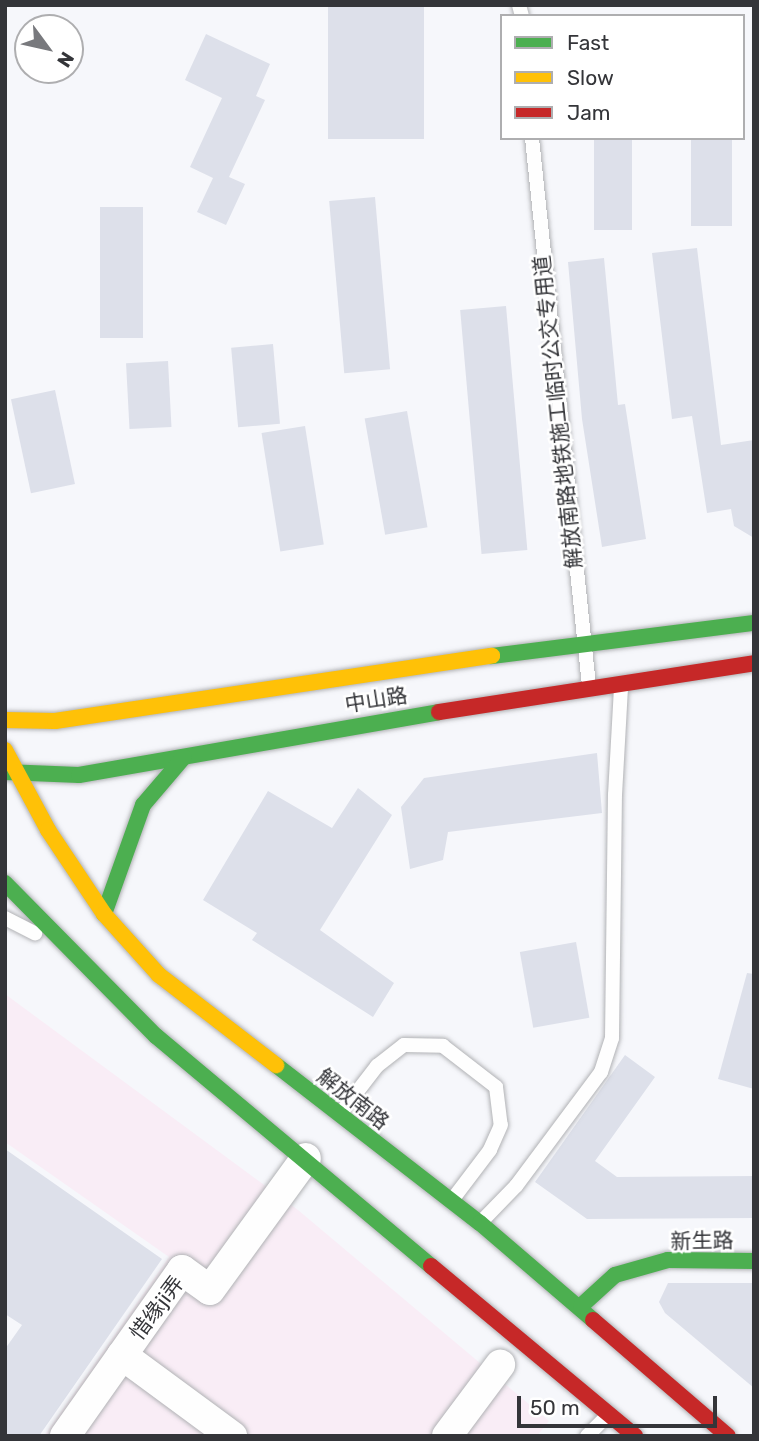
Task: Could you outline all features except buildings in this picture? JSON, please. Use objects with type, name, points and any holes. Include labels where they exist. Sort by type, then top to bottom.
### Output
[{"type":"main road","name":"中山路","points":[[5,720],[55,721],[274,692],[584,643],[754,623]]},
{"type":"main road","name":"中山路","points":[[10,773],[79,775],[589,686],[754,663]]},
{"type":"main road","name":"解放南路","points":[[5,750],[10,773],[104,914],[159,975],[480,1223],[581,1306],[728,1436]]},
{"type":"main road","points":[[104,914],[143,805],[184,757]]},
{"type":"main road","points":[[5,883],[156,1036],[306,1158],[635,1436]]},
{"type":"main road","name":"新生路","points":[[581,1306],[615,1275],[668,1260],[754,1261]]},
{"type":"street","name":"惜缘ji弄","points":[[65,1436],[182,1270],[210,1290],[306,1158]]},
{"type":"street","points":[[122,1355],[232,1436]]},
{"type":"street","points":[[447,1436],[500,1365]]},
{"type":"lane","name":"解放南路地铁施工临时公交专用道","points":[[532,140],[589,686]]},
{"type":"lane","points":[[480,1223],[516,1186],[601,1072],[612,1038],[615,795],[622,681]]},
{"type":"lane","points":[[5,918],[67,948]]},
{"type":"lane","points":[[340,1115],[377,1066],[404,1045],[443,1046],[496,1087],[501,1125],[490,1150],[451,1201]]},
{"type":"lane","points":[[587,1436],[610,1413]]},
{"type":"shaded area","points":[[5,994],[298,1210],[549,1421],[537,1436],[44,1436],[169,1257],[5,1142]]},
{"type":"traffic: fast","points":[[492,656],[754,623]]},
{"type":"traffic: fast","points":[[5,772],[79,775],[439,712]]},
{"type":"traffic: fast","points":[[104,914],[143,805],[184,757]]},
{"type":"traffic: fast","points":[[5,883],[156,1036],[431,1266]]},
{"type":"traffic: fast","points":[[276,1065],[480,1223],[593,1320]]},
{"type":"traffic: fast","points":[[581,1306],[615,1275],[668,1260],[754,1261]]},
{"type":"traffic: slow","points":[[5,720],[55,721],[492,656]]},
{"type":"traffic: slow","points":[[5,750],[48,830],[104,914],[159,975],[276,1065]]},
{"type":"traffic: jam","points":[[439,712],[754,663]]},
{"type":"traffic: jam","points":[[431,1266],[635,1436]]},
{"type":"traffic: jam","points":[[593,1320],[728,1436]]}]
